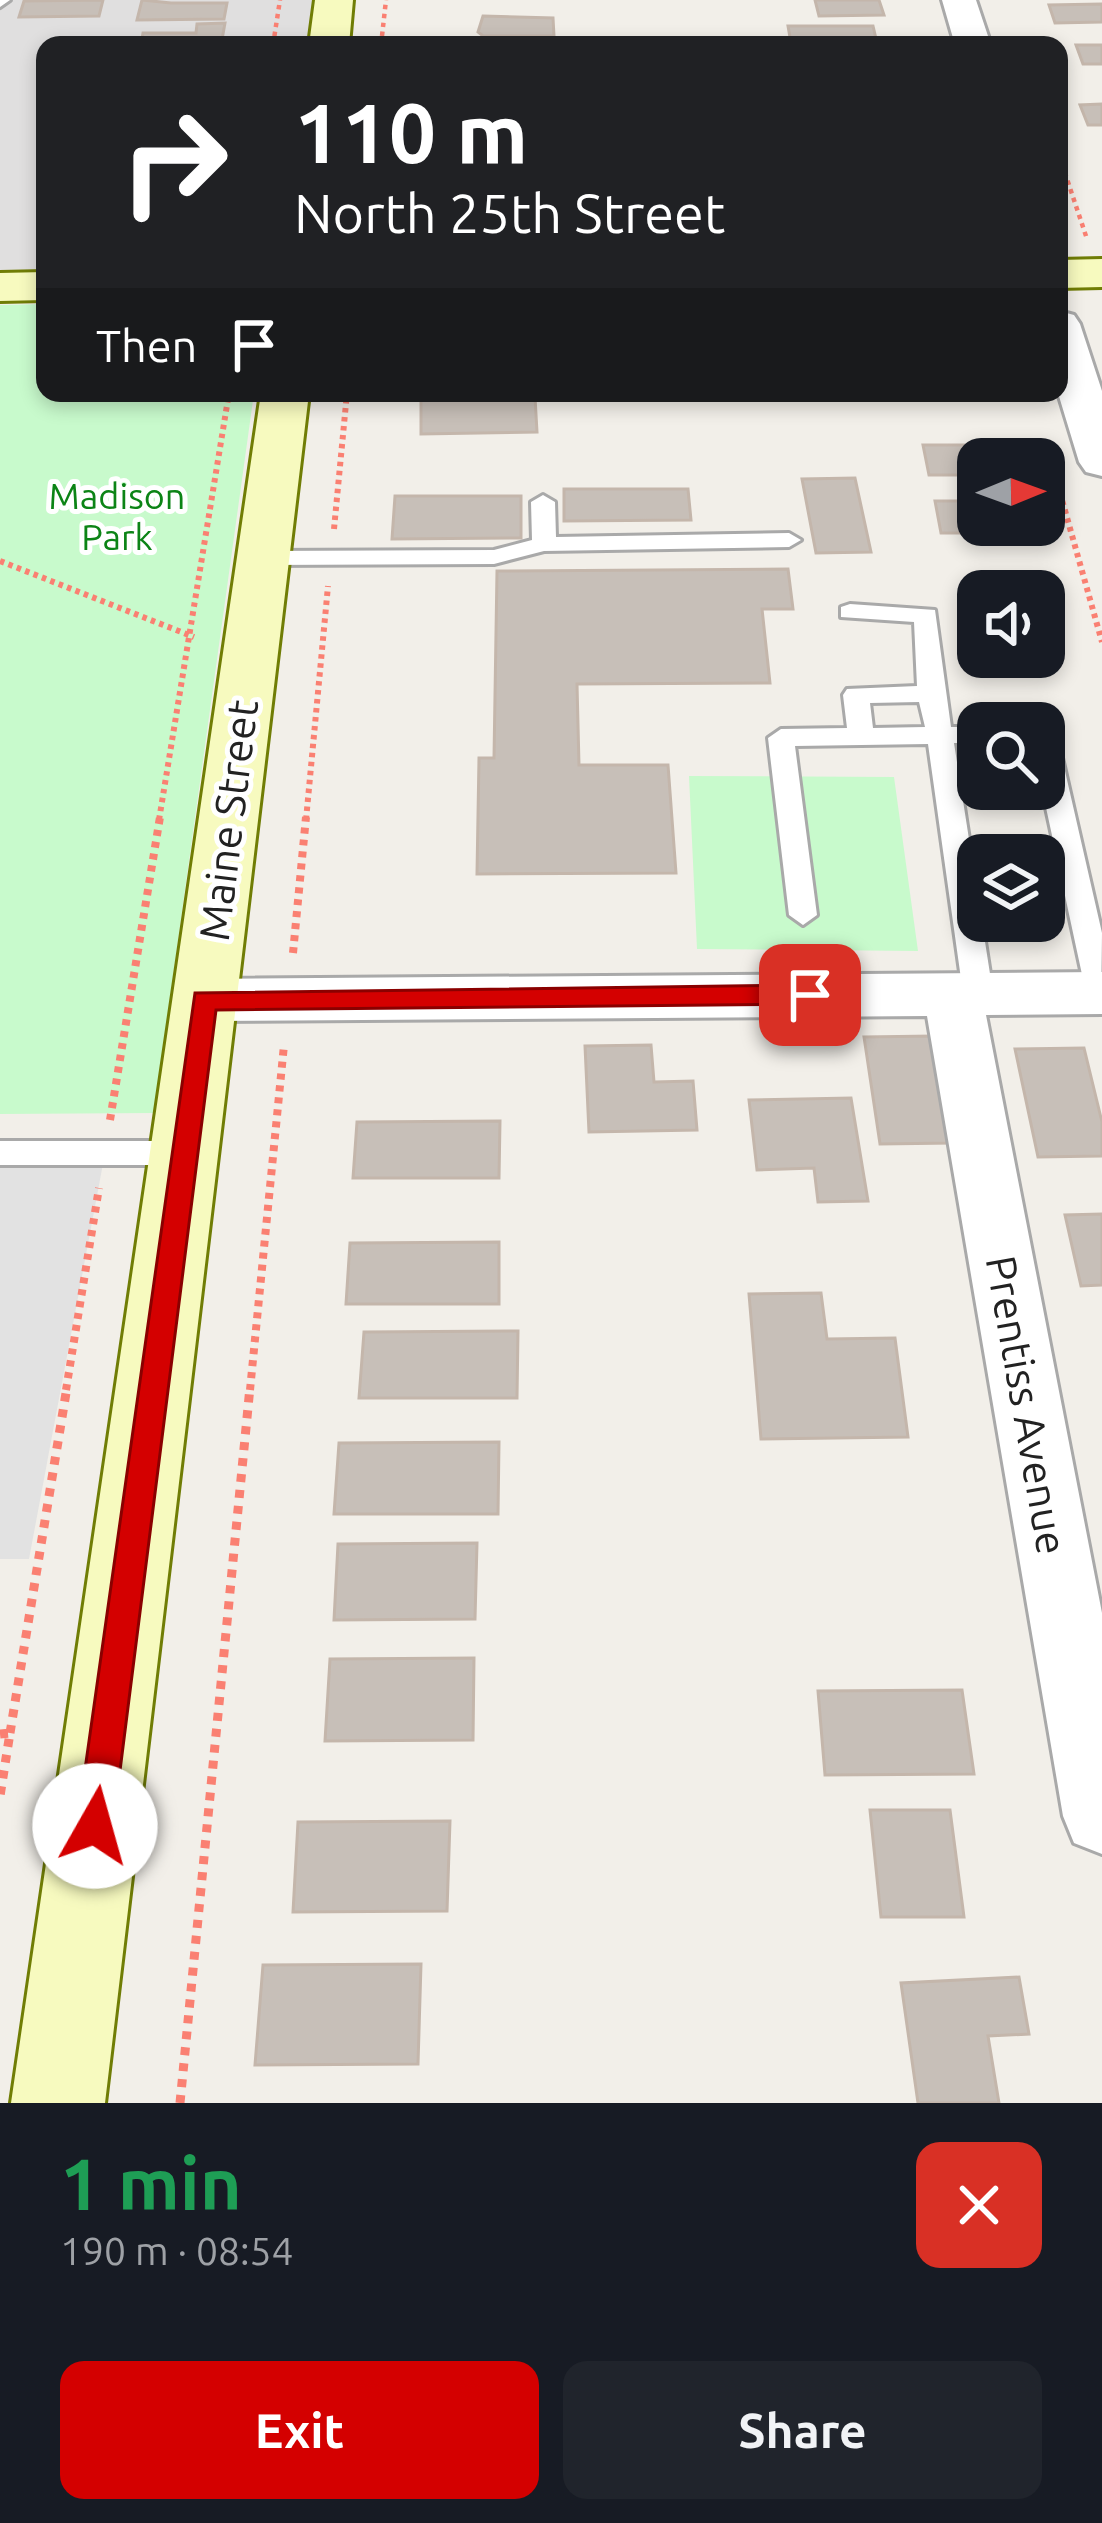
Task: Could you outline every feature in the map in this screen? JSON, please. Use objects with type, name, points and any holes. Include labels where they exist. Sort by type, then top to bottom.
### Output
[{"type":"street","points":[[330,36],[334,0]]},
{"type":"street","points":[[959,0],[970,36]]},
{"type":"street","points":[[0,286],[36,286]]},
{"type":"street","points":[[1068,353],[1102,462]]},
{"type":"street","name":"Maine Street","points":[[58,2103],[204,1000],[219,646],[297,558],[286,402]]},
{"type":"street","points":[[204,1000],[1101,993]]},
{"type":"street","name":"Prentiss Avenue","points":[[966,994],[1087,1651],[1102,1816]]},
{"type":"lane","points":[[543,502],[544,544]]},
{"type":"lane","points":[[297,558],[494,557],[544,544],[789,541]]},
{"type":"lane","points":[[850,612],[926,615],[930,694],[940,734],[966,994]]},
{"type":"lane","points":[[861,736],[856,695],[930,694]]},
{"type":"lane","points":[[803,915],[781,738],[957,734]]},
{"type":"lane","points":[[1060,810],[1101,993]]},
{"type":"lane","points":[[0,1153],[184,1153]]},
{"type":"path","points":[[274,36],[280,0]]},
{"type":"path","points":[[382,36],[386,0]]},
{"type":"path","points":[[1068,193],[1087,274]]},
{"type":"path","points":[[0,1796],[5,1734],[105,1153],[219,646],[229,402]]},
{"type":"path","points":[[181,2103],[288,999],[297,558],[344,402]]},
{"type":"path","points":[[1065,511],[1102,642]]},
{"type":"path","points":[[0,561],[219,646]]},
{"type":"shaded area","points":[[0,0],[334,0],[330,36],[36,36],[36,286],[0,286]]},
{"type":"shaded area","points":[[0,1153],[105,1153],[29,1559],[0,1559]]},
{"type":"green space","name":"Madison Park","points":[[36,304],[36,402],[253,402],[154,1113],[0,1114],[0,305]]},
{"type":"green space","points":[[689,776],[894,777],[918,951],[697,949]]},
{"type":"building","points":[[103,0],[99,16],[19,17],[24,1]]},
{"type":"building","points":[[142,0],[227,3],[224,19],[137,20]]},
{"type":"building","points":[[815,0],[879,0],[884,15],[819,16]]},
{"type":"building","points":[[1102,4],[1102,22],[1055,23],[1049,5]]},
{"type":"building","points":[[483,16],[553,18],[554,36],[483,36],[478,32]]},
{"type":"building","points":[[225,23],[223,36],[142,36],[196,33],[197,24]]},
{"type":"building","points":[[788,26],[873,26],[875,36],[790,36]]},
{"type":"building","points":[[1076,45],[1102,45],[1102,64],[1083,64]]},
{"type":"building","points":[[1102,104],[1102,125],[1088,125],[1080,105]]},
{"type":"building","points":[[421,402],[535,402],[537,432],[421,434]]},
{"type":"building","points":[[923,445],[957,445],[957,475],[929,475]]},
{"type":"building","points":[[855,478],[871,552],[816,553],[802,479]]},
{"type":"building","points":[[564,489],[688,489],[691,520],[564,521]]},
{"type":"building","points":[[395,496],[521,496],[521,538],[392,539]]},
{"type":"building","points":[[935,501],[957,501],[957,533],[941,533]]},
{"type":"building","points":[[788,569],[793,609],[762,609],[770,683],[577,684],[579,765],[668,765],[676,873],[477,874],[479,758],[494,758],[497,571]]},
{"type":"building","points":[[933,1036],[952,1143],[880,1144],[864,1037]]},
{"type":"building","points":[[651,1045],[654,1082],[693,1081],[697,1130],[589,1132],[585,1046]]},
{"type":"building","points":[[1084,1048],[1102,1122],[1102,1156],[1038,1157],[1015,1049]]},
{"type":"building","points":[[851,1098],[868,1201],[818,1202],[814,1168],[757,1170],[749,1100]]},
{"type":"building","points":[[500,1121],[499,1178],[353,1178],[357,1122]]},
{"type":"building","points":[[1102,1214],[1102,1285],[1081,1286],[1065,1215]]},
{"type":"building","points":[[499,1242],[499,1304],[346,1304],[350,1243]]},
{"type":"building","points":[[821,1293],[827,1339],[895,1338],[908,1437],[761,1439],[749,1294]]},
{"type":"building","points":[[518,1331],[517,1398],[359,1398],[364,1332]]},
{"type":"building","points":[[499,1442],[498,1514],[334,1514],[339,1443]]},
{"type":"building","points":[[477,1543],[475,1619],[334,1620],[338,1544]]},
{"type":"building","points":[[474,1658],[473,1740],[325,1741],[330,1659]]},
{"type":"building","points":[[962,1690],[974,1774],[825,1775],[818,1691]]},
{"type":"building","points":[[870,1810],[950,1810],[964,1917],[881,1917]]},
{"type":"building","points":[[450,1821],[447,1911],[293,1912],[298,1822]]},
{"type":"building","points":[[421,1964],[418,2064],[255,2065],[263,1965]]},
{"type":"building","points":[[1019,1977],[1029,2034],[988,2036],[999,2103],[918,2103],[901,1983]]},
{"type":"route","points":[[95,1826],[204,1000],[810,995]]}]
